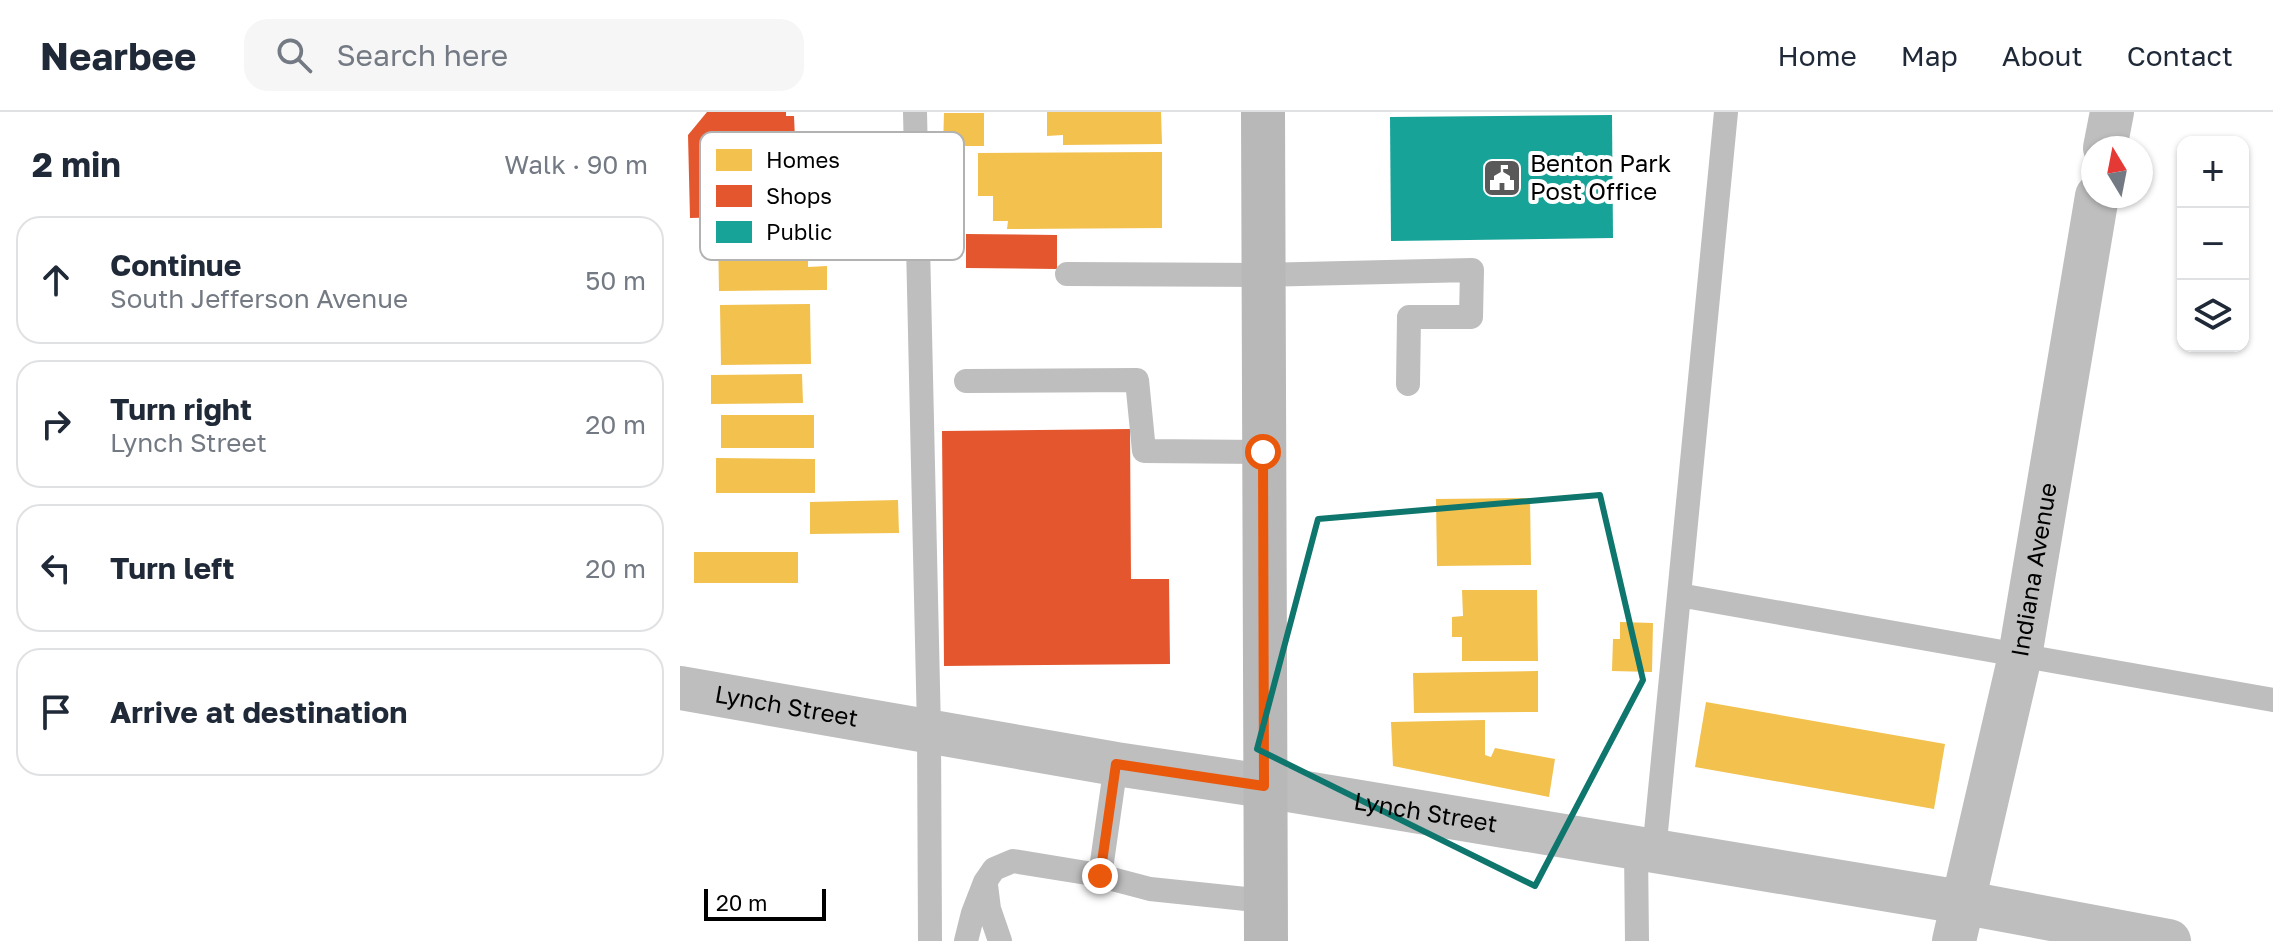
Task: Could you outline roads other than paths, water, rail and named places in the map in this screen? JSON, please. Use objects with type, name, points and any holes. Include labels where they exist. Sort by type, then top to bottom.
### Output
[{"type":"main road","points":[[1263,112],[1266,921]]},
{"type":"street","points":[[2107,136],[2112,112]]},
{"type":"street","name":"Indiana Avenue","points":[[1958,922],[2020,656],[2095,208]]},
{"type":"street","name":"Lynch Street","points":[[680,688],[1645,851],[1958,922],[2169,941]]},
{"type":"lane","points":[[915,112],[915,132]]},
{"type":"lane","points":[[1637,941],[1645,851],[1679,595],[1726,112]]},
{"type":"lane","points":[[918,260],[929,730],[930,941]]},
{"type":"lane","points":[[1067,274],[1264,275],[1472,270],[1471,317],[1409,317],[1408,384]]},
{"type":"lane","points":[[966,381],[1137,380],[1144,451],[1263,452]]},
{"type":"lane","points":[[1679,595],[2273,700]]},
{"type":"lane","points":[[1100,876],[1116,764]]},
{"type":"lane","points":[[966,941],[985,882],[994,869],[1013,861],[1100,876],[1266,921]]},
{"type":"lane","points":[[985,882],[989,909],[1000,941]]},
{"type":"place","name":"Benton Park Post Office","points":[[1502,178]]}]
